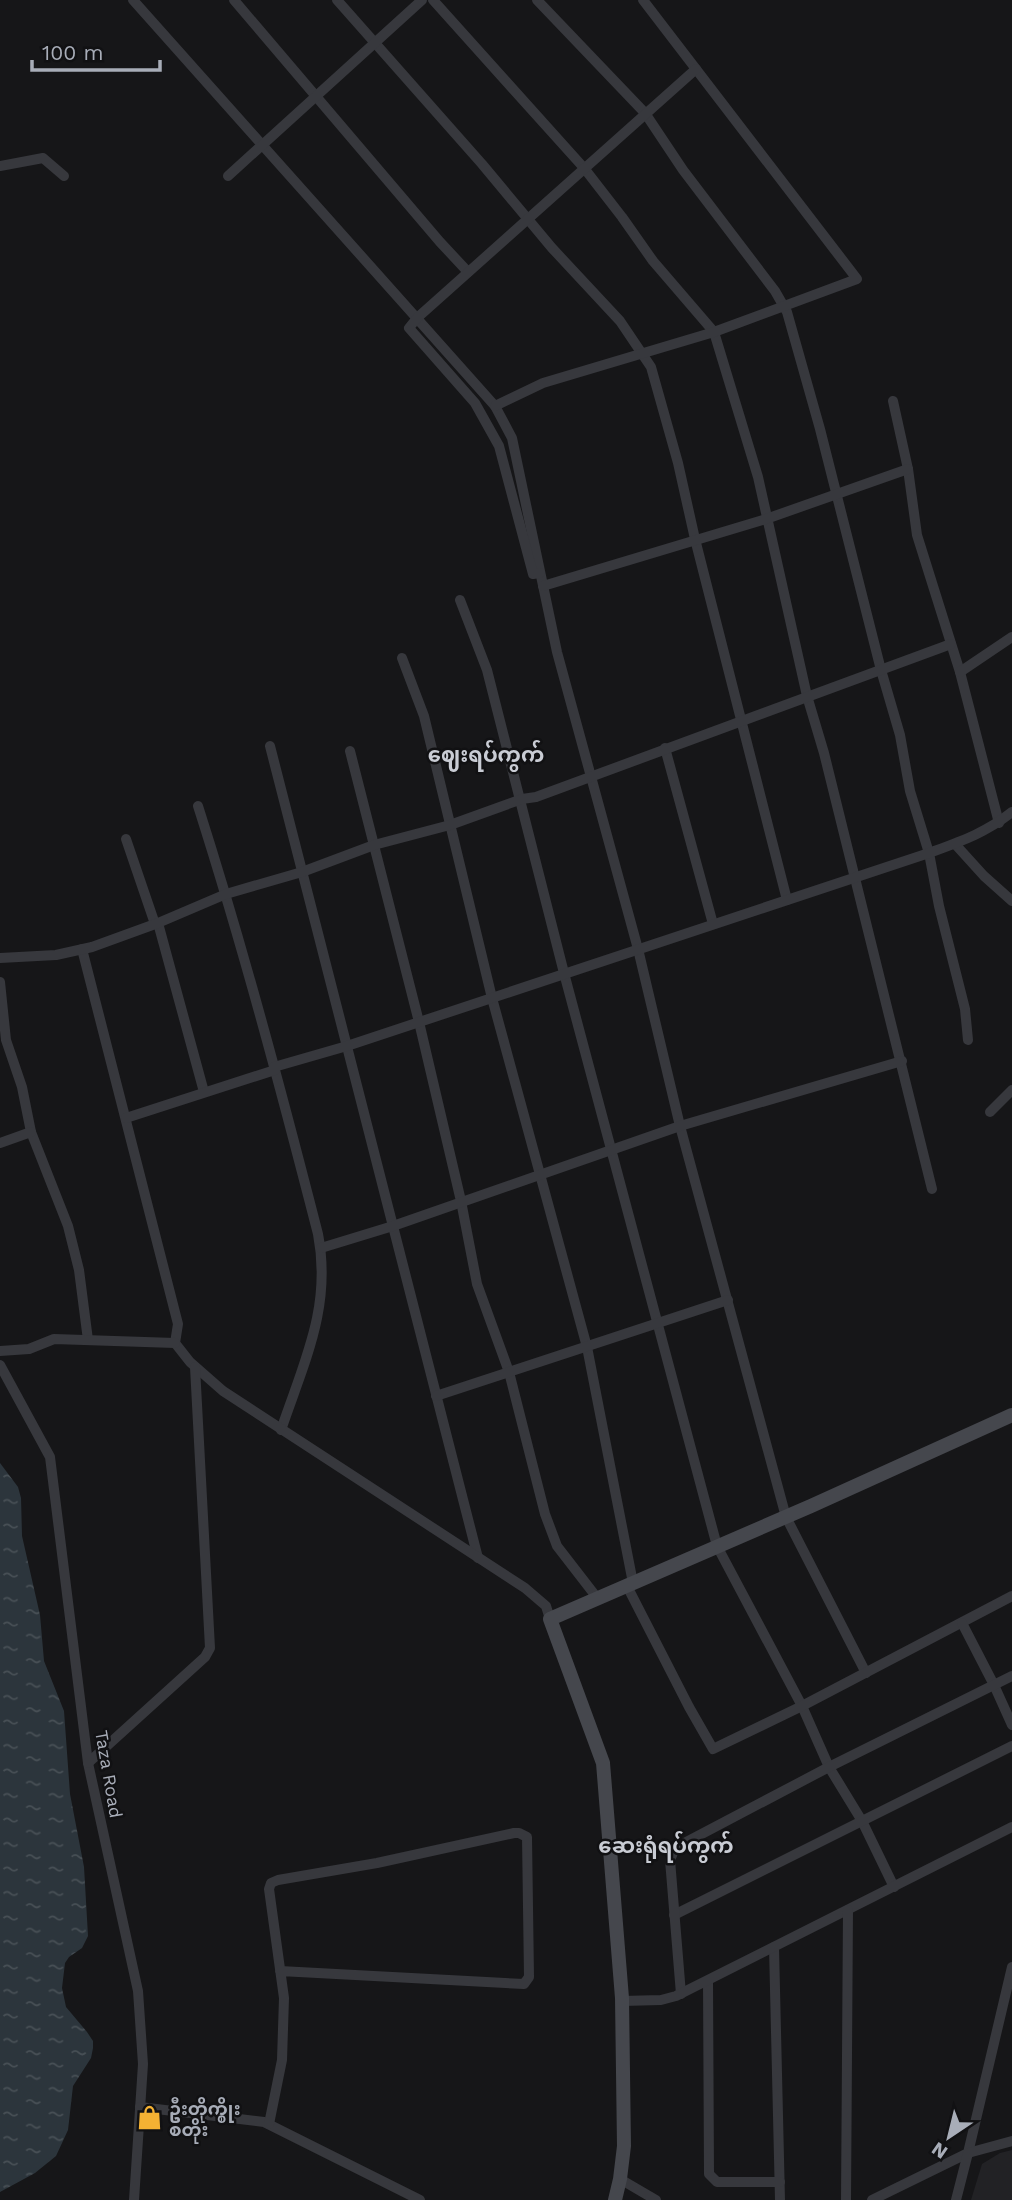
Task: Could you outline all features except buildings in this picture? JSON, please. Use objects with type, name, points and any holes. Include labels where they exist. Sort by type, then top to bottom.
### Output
[{"type":"street","points":[[133,0],[495,406],[512,438],[557,652],[638,949],[680,1126],[786,1517],[866,1673]]},
{"type":"street","points":[[234,0],[468,272]]},
{"type":"street","points":[[337,0],[527,219],[620,321],[651,367],[667,420],[788,900]]},
{"type":"street","points":[[228,176],[422,0]]},
{"type":"street","points":[[433,0],[584,168],[653,261],[714,332],[758,477],[807,696],[824,752],[932,1189]]},
{"type":"street","points":[[537,0],[645,113],[683,170],[775,291],[784,307],[900,735],[911,791],[929,853],[939,906],[965,1009],[968,1040]]},
{"type":"street","points":[[495,406],[544,383],[714,332],[857,279],[643,0]]},
{"type":"street","points":[[540,573],[533,574],[499,446],[475,402],[409,328],[696,69]]},
{"type":"street","points":[[0,166],[43,158],[64,176]]},
{"type":"street","points":[[893,401],[908,468],[917,535],[960,672],[999,823]]},
{"type":"street","points":[[543,586],[766,519],[908,468]]},
{"type":"street","points":[[460,600],[487,670],[522,799],[564,973],[717,1546],[802,1706],[829,1767],[862,1821],[894,1887]]},
{"type":"street","points":[[960,672],[1012,637]]},
{"type":"street","points":[[0,958],[56,955],[82,949],[157,924],[226,894],[302,873],[373,845],[450,825],[522,799],[536,797],[665,747],[951,644]]},
{"type":"street","points":[[402,658],[424,716],[492,998],[587,1347],[630,1585],[689,1707],[713,1749],[802,1706],[1012,1596]]},
{"type":"street","points":[[270,746],[478,1558]]},
{"type":"street","points":[[665,747],[713,925]]},
{"type":"street","points":[[350,751],[419,1022],[461,1201],[477,1284],[509,1372],[545,1514],[556,1546],[598,1599]]},
{"type":"street","points":[[198,806],[226,894],[274,1067],[323,1262],[322,1299],[316,1331],[281,1430]]},
{"type":"street","points":[[126,1118],[929,853],[969,839],[1011,814]]},
{"type":"street","points":[[126,839],[157,924],[204,1092]]},
{"type":"street","points":[[955,844],[984,876],[1012,901]]},
{"type":"street","points":[[82,949],[178,1324],[175,1343]]},
{"type":"street","points":[[0,982],[6,1040],[22,1087],[31,1132],[68,1226],[79,1270],[88,1340]]},
{"type":"street","points":[[321,1248],[393,1226],[680,1126],[901,1061]]},
{"type":"street","points":[[990,1112],[1012,1090]]},
{"type":"street","points":[[0,1143],[31,1132]]},
{"type":"street","points":[[436,1396],[728,1300]]},
{"type":"street","points":[[0,1351],[29,1349],[54,1339],[175,1343],[195,1367],[223,1391],[525,1588],[546,1606],[603,1763],[622,2001],[624,2146],[621,2179],[615,2200]]},
{"type":"street","name":"Taza Road","points":[[0,1366],[50,1457],[89,1763],[138,1991],[143,2064],[134,2200]]},
{"type":"street","points":[[89,1763],[205,1657],[210,1648],[195,1367]]},
{"type":"street","points":[[550,1619],[1012,1416]]},
{"type":"street","points":[[962,1623],[995,1685],[1012,1725]]},
{"type":"street","points":[[681,1994],[670,1860],[675,1848],[829,1767],[1012,1676]]},
{"type":"street","points":[[674,1915],[1012,1746]]},
{"type":"street","points":[[622,2001],[668,2000],[1012,1827]]},
{"type":"street","points":[[269,2124],[282,2060],[284,1998],[280,1971],[269,1889],[273,1882],[514,1833],[527,1837],[529,1977],[524,1984],[280,1971]]},
{"type":"street","points":[[845,2200],[848,1910]]},
{"type":"street","points":[[774,1947],[780,2200]]},
{"type":"street","points":[[957,2200],[1012,1967]]},
{"type":"street","points":[[708,1981],[709,2174],[717,2182],[780,2182]]},
{"type":"street","points":[[140,2107],[264,2122],[402,2196],[420,2200]]},
{"type":"street","points":[[872,2200],[968,2153],[1012,2141]]},
{"type":"street","points":[[621,2179],[656,2200]]},
{"type":"shaded area","points":[[1012,2150],[1012,2200],[971,2200],[982,2164],[1000,2153]]},
{"type":"water","points":[[0,1463],[18,1487],[21,1498],[22,1536],[40,1615],[44,1661],[64,1711],[70,1794],[84,1867],[88,1936],[82,1948],[65,1963],[62,1988],[66,2007],[93,2041],[93,2048],[91,2058],[73,2086],[68,2130],[56,2156],[35,2173],[0,2192]]},
{"type":"place","name":"ဦးတိုက္စိုး စတိုး","points":[[149,2118]]},
{"type":"district","name":"ဈေးရပ်ကွက်","points":[[486,754]]},
{"type":"district","name":"ဆေးရုံရပ်ကွက်","points":[[666,1845]]}]
